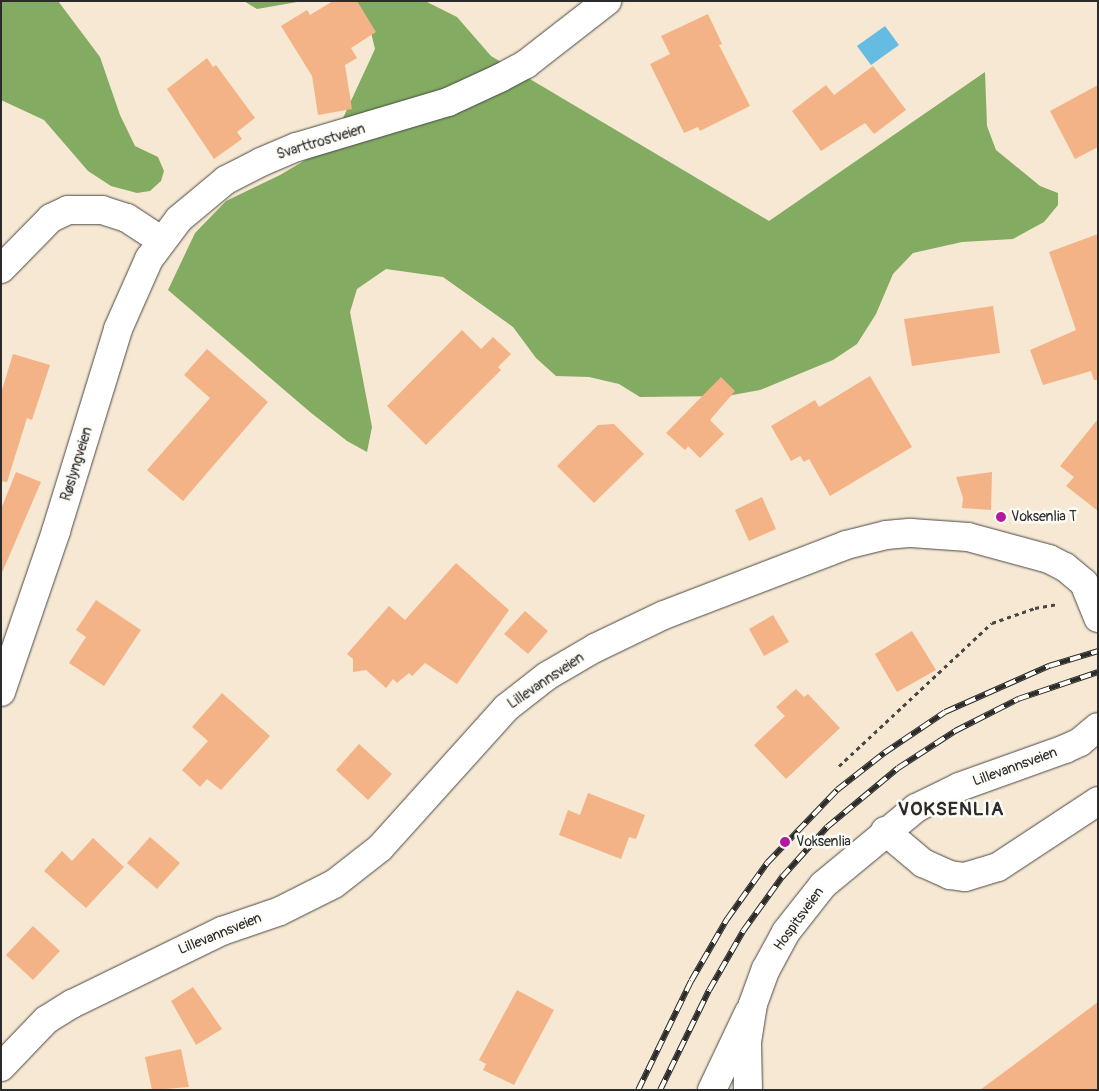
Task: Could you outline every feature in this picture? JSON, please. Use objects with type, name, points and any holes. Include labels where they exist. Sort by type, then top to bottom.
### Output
[{"type":"street","name":"Svarttrostveien","points":[[162,241],[179,220],[226,180],[297,147],[439,105],[500,78],[533,59],[607,1]]},
{"type":"street","points":[[1,269],[51,218],[68,210],[102,210],[127,218],[162,241]]},
{"type":"street","name":"Røslyngveien","points":[[1,692],[56,531],[118,329],[133,289],[162,241]]},
{"type":"street","name":"Lillevannsveien","points":[[1,1067],[46,1020],[72,1004],[222,930],[280,911],[334,884],[380,848],[506,708],[547,676],[595,648],[664,615],[796,562],[886,535],[939,534],[1003,544],[1049,558],[1065,566],[1091,581],[1098,618]]},
{"type":"street","name":"Lillevannsveien","points":[[885,831],[933,800],[959,787],[1065,749],[1080,742],[1098,727]]},
{"type":"street","points":[[885,831],[923,863],[950,875],[965,877],[998,867],[1098,801]]},
{"type":"street","name":"Hospitsveien","points":[[748,1090],[747,1042],[753,1004],[766,969],[786,932],[822,885],[885,831]]},
{"type":"street","points":[[712,1090],[753,1004]]},
{"type":"path","points":[[839,766],[992,623],[1026,611],[1058,604]]},
{"type":"green space","points":[[1,1],[58,1],[100,57],[120,115],[135,146],[158,157],[164,171],[161,181],[150,191],[137,193],[111,186],[88,171],[44,120],[1,100]]},
{"type":"green space","points":[[244,1],[303,1],[257,9]]},
{"type":"green space","points":[[356,1],[425,1],[457,17],[491,56],[769,221],[985,72],[987,126],[996,150],[1040,186],[1058,193],[1058,205],[1044,222],[1013,239],[962,242],[913,253],[893,274],[876,314],[857,344],[833,360],[760,390],[727,396],[640,397],[619,384],[589,377],[556,376],[536,358],[513,327],[443,277],[386,269],[357,289],[350,312],[372,427],[367,452],[347,441],[310,412],[168,290],[195,233],[226,201],[280,175],[319,152],[337,131],[375,49],[369,24]]},
{"type":"water","points":[[885,26],[899,45],[871,65],[857,46]]},
{"type":"building","points":[[333,1],[357,1],[376,32],[351,48],[357,58],[345,65],[352,109],[318,115],[312,76],[281,26],[307,10],[310,15]]},
{"type":"building","points":[[708,14],[722,44],[719,45],[750,106],[700,131],[698,127],[684,133],[650,64],[670,54],[661,36]]},
{"type":"building","points":[[207,58],[213,67],[216,65],[255,118],[237,132],[242,139],[214,159],[167,89]]},
{"type":"building","points":[[873,66],[906,110],[874,134],[865,123],[821,151],[792,111],[826,85],[834,95]]},
{"type":"building","points":[[1098,85],[1098,147],[1075,159],[1050,111]]},
{"type":"building","points":[[1098,234],[1098,380],[1094,380],[1091,371],[1043,385],[1030,350],[1076,330],[1049,252]]},
{"type":"building","points":[[993,306],[1000,353],[912,366],[904,319]]},
{"type":"building","points":[[462,330],[481,349],[493,337],[511,354],[498,367],[501,370],[426,445],[387,406]]},
{"type":"building","points":[[207,349],[268,402],[183,501],[147,470],[210,398],[184,375]]},
{"type":"building","points":[[13,354],[50,365],[32,420],[27,418],[7,482],[1,481],[1,393]]},
{"type":"building","points":[[870,376],[912,447],[830,496],[809,459],[804,462],[800,456],[791,461],[771,426],[815,400],[819,407]]},
{"type":"building","points":[[721,377],[735,391],[710,420],[724,434],[700,458],[688,446],[685,450],[666,433]]},
{"type":"building","points":[[1098,419],[1098,511],[1066,486],[1074,477],[1060,466]]},
{"type":"building","points":[[614,424],[644,454],[594,503],[557,466],[598,425]]},
{"type":"building","points":[[16,472],[41,482],[1,575],[1,509]]},
{"type":"building","points":[[992,472],[991,510],[962,508],[963,498],[956,477]]},
{"type":"building","points":[[762,497],[776,529],[749,541],[735,510]]},
{"type":"building","points":[[456,563],[509,610],[457,684],[425,663],[412,676],[409,673],[397,683],[393,679],[386,688],[366,670],[353,672],[353,659],[347,654],[389,606],[405,620]]},
{"type":"building","points":[[96,600],[141,630],[104,686],[69,663],[86,637],[76,630]]},
{"type":"building","points":[[525,611],[548,631],[528,654],[504,634]]},
{"type":"building","points":[[773,615],[789,642],[764,656],[749,629]]},
{"type":"building","points":[[912,631],[936,670],[897,692],[875,654]]},
{"type":"building","points":[[796,689],[804,697],[808,694],[840,728],[786,779],[754,745],[785,716],[776,707]]},
{"type":"building","points":[[222,693],[270,736],[221,790],[207,779],[200,787],[182,770],[208,741],[192,727]]},
{"type":"building","points":[[359,744],[392,774],[368,800],[336,770]]},
{"type":"building","points":[[588,793],[645,815],[636,839],[629,837],[621,859],[559,835],[568,810],[580,815]]},
{"type":"building","points":[[150,837],[180,863],[157,889],[127,863]]},
{"type":"building","points":[[93,838],[124,867],[86,908],[44,871],[62,851],[72,861]]},
{"type":"building","points":[[33,926],[60,951],[33,980],[6,955]]},
{"type":"building","points":[[193,987],[222,1029],[196,1045],[171,1001]]},
{"type":"building","points":[[517,990],[554,1010],[514,1085],[483,1070],[486,1064],[479,1060]]},
{"type":"building","points":[[1098,1002],[1098,1090],[980,1090]]},
{"type":"building","points":[[181,1049],[189,1087],[152,1090],[145,1057]]},
{"type":"railway","points":[[638,1090],[691,981],[727,919],[767,863],[837,790],[884,753],[945,712],[1049,666],[1098,651]]},
{"type":"railway","points":[[660,1090],[709,990],[743,931],[782,877],[827,827],[898,768],[955,731],[1018,699],[1098,672]]},
{"type":"place","name":"Voksenlia T","points":[[1001,517]]},
{"type":"place","name":"Voksenlia","points":[[785,842]]},
{"type":"district","name":"VOKSENLIA","points":[[951,810]]}]
